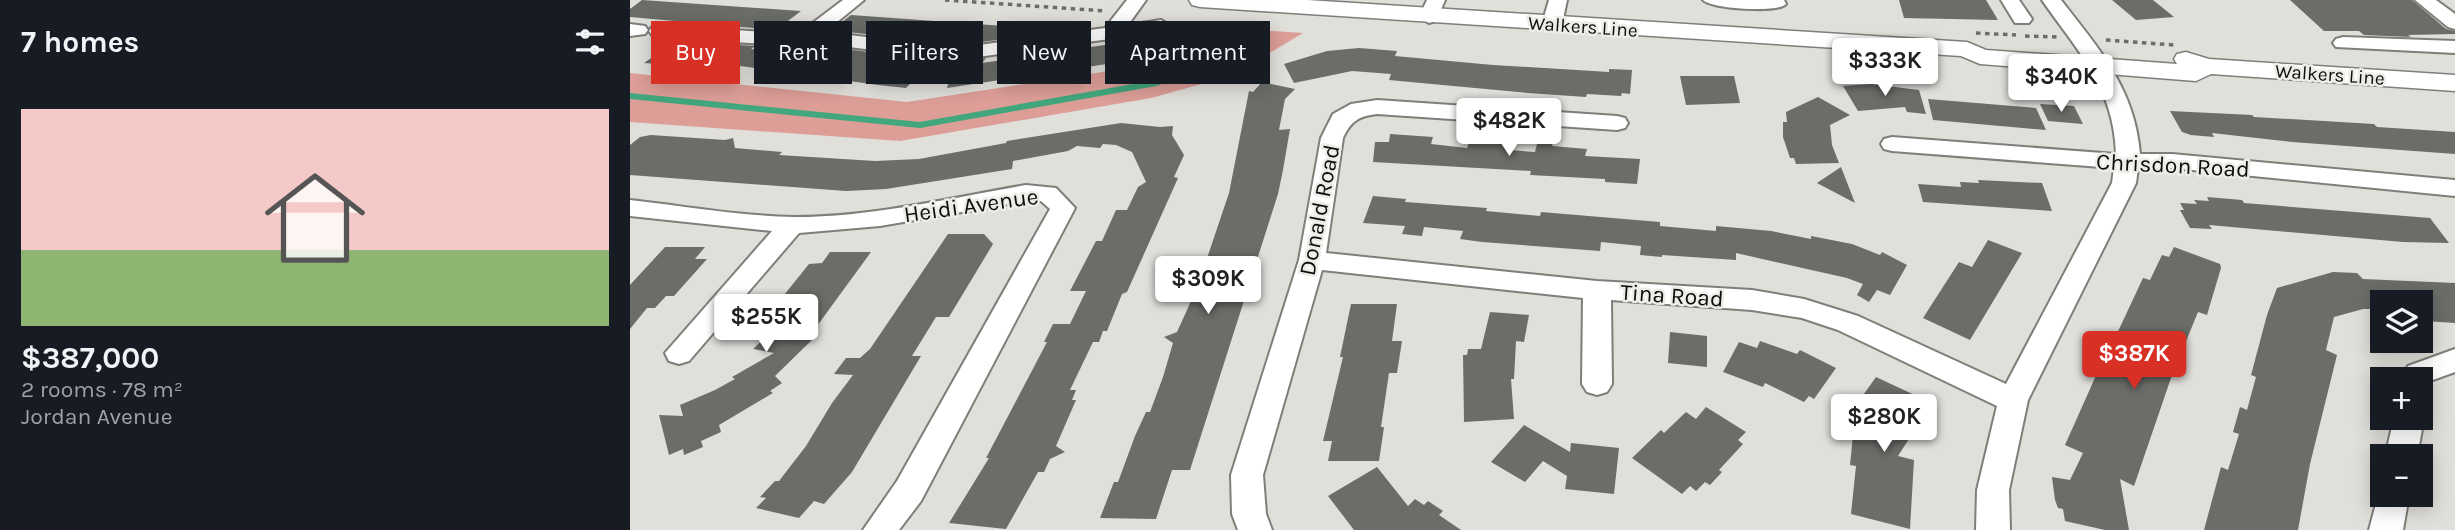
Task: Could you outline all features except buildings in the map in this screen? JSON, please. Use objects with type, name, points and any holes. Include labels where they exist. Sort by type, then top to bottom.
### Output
[{"type":"main road","name":"Walkers Line","points":[[1200,0],[1433,8],[1552,24],[1967,49],[1980,57],[2094,58],[2196,73],[2206,66],[2455,83]]},
{"type":"street","points":[[827,21],[855,0]]},
{"type":"street","points":[[1708,34],[1711,0],[1777,4]]},
{"type":"street","points":[[1993,530],[1993,490],[2013,400],[2124,183],[2129,162],[2130,140],[2118,99],[2094,58],[2051,0]]},
{"type":"street","points":[[2424,0],[2455,23]]},
{"type":"street","points":[[852,41],[956,54],[1105,33]]},
{"type":"street","points":[[2343,43],[2455,47]]},
{"type":"street","name":"Donald Road","points":[[1255,530],[1249,514],[1247,475],[1312,260],[1332,138],[1341,119],[1359,109],[1377,107],[1617,123]]},
{"type":"street","name":"Chrisdon Road","points":[[1892,144],[2129,162],[2172,161],[2452,190]]},
{"type":"street","name":"Heidi Avenue","points":[[630,208],[792,225],[880,218],[1026,193],[1047,193],[1063,208],[909,491],[880,530]]},
{"type":"street","points":[[679,353],[792,225]]},
{"type":"street","name":"Tina Road","points":[[1312,260],[1597,290],[1752,300],[1804,309],[1848,323],[2013,400]]},
{"type":"street","points":[[1597,290],[1597,384]]},
{"type":"street","points":[[2433,368],[2455,360]]},
{"type":"street","points":[[2386,530],[2391,507]]},
{"type":"lane","points":[[1121,21],[1137,0]]},
{"type":"lane","points":[[1552,24],[1558,0]]},
{"type":"lane","points":[[2010,0],[2022,19]]},
{"type":"shaded area","points":[[1270,31],[1303,33],[1270,53]]},
{"type":"shaded area","points":[[1105,72],[1105,84],[1202,84],[1151,98],[900,141],[630,122],[630,73],[651,75],[651,84],[735,84],[907,102],[1024,84],[1091,84],[1091,74]]},
{"type":"waterway","points":[[630,96],[920,125],[1150,84]]}]
